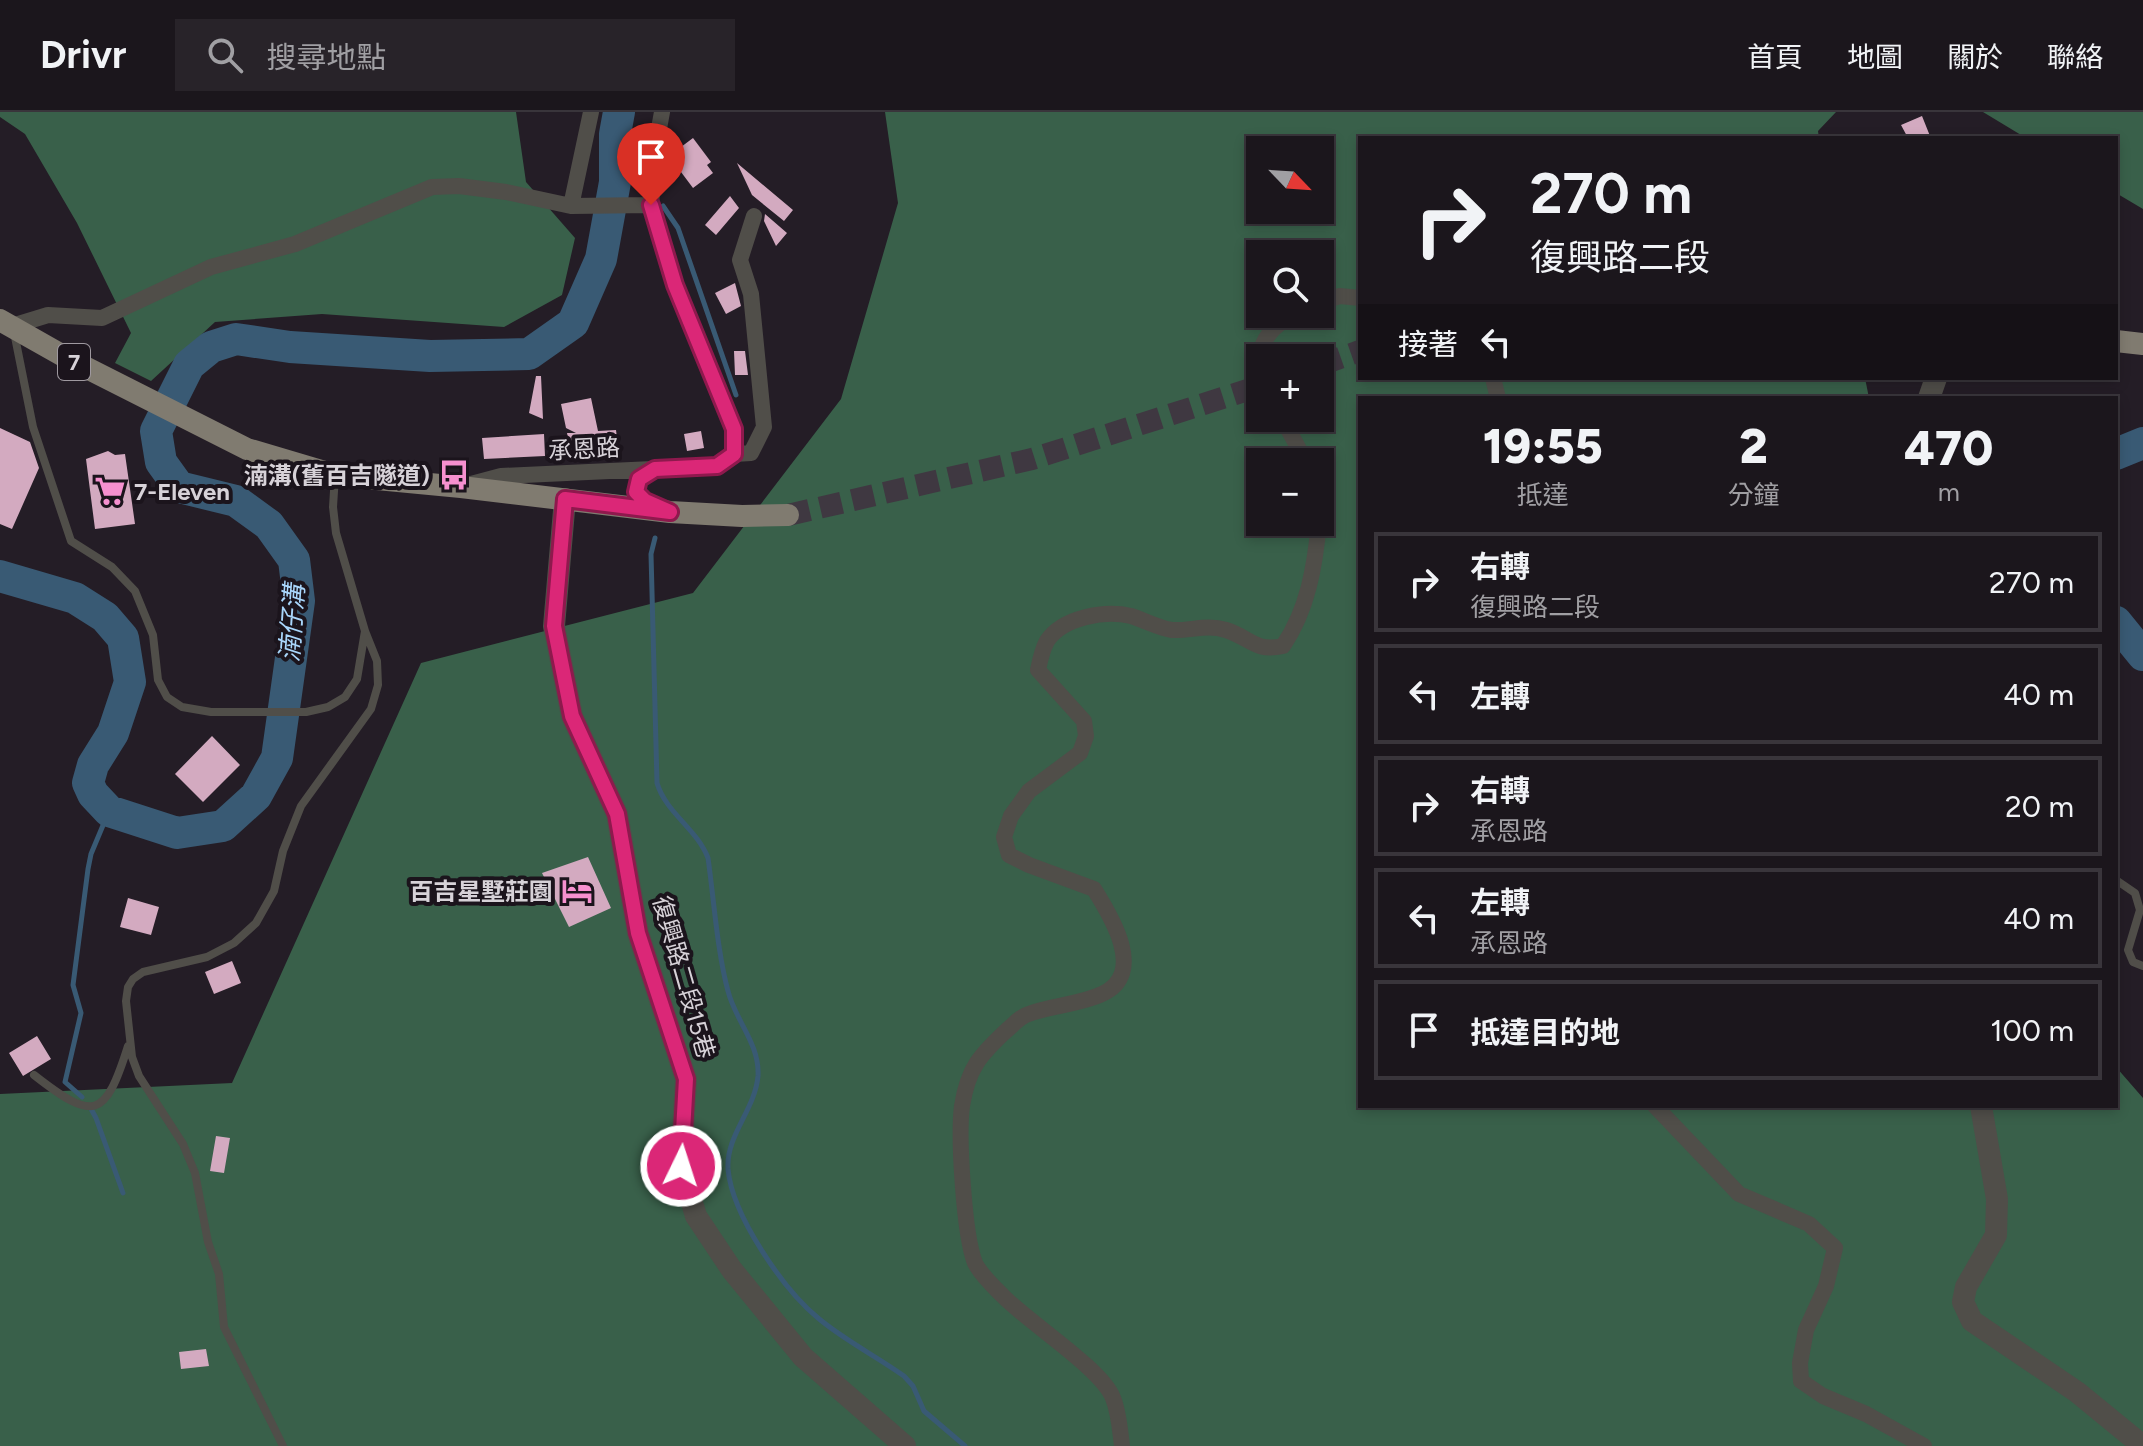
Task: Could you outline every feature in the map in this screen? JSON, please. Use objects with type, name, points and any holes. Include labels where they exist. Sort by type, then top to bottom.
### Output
[{"type":"main road","name":"7","points":[[6,323],[67,358],[247,449],[335,475],[670,512],[788,515]]},
{"type":"main road","points":[[2118,341],[2143,344]]},
{"type":"street","points":[[571,206],[591,112]]},
{"type":"street","points":[[662,112],[651,205],[675,285],[734,429],[734,454]]},
{"type":"street","points":[[6,323],[48,315],[102,318],[211,267],[295,244],[432,187],[482,189],[571,206],[651,205]]},
{"type":"street","name":"承恩路","points":[[461,487],[501,476],[717,466],[734,454],[751,453],[764,427],[751,294],[740,260],[754,216]]},
{"type":"street","points":[[1334,298],[1358,298]]},
{"type":"street","points":[[655,469],[639,479],[636,492],[645,501],[670,512]]},
{"type":"street","points":[[565,499],[568,474]]},
{"type":"street","name":"復興路二段15巷","points":[[565,499],[554,626],[572,716],[617,814],[638,933],[686,1079],[681,1166],[696,1216],[732,1270],[803,1357],[905,1446]]},
{"type":"street","points":[[1122,1446],[1113,1396],[1099,1377],[1015,1309],[990,1282],[976,1264],[969,1233],[961,1149],[962,1108],[968,1080],[981,1054],[1024,1016],[1104,994],[1116,984],[1125,966],[1122,946],[1094,889],[1009,855],[1004,837],[1011,816],[1029,791],[1080,753],[1086,736],[1084,721],[1038,670],[1041,655],[1049,638],[1072,622],[1093,614],[1128,616],[1171,630],[1202,626],[1226,630],[1266,650],[1283,646],[1296,627],[1306,602],[1318,536]]},
{"type":"street","points":[[1657,1108],[1739,1194],[1809,1224],[1835,1248],[1826,1286],[1806,1330],[1800,1363],[1801,1381],[1823,1396],[1866,1414],[1924,1446]]},
{"type":"street","points":[[1981,1108],[1997,1199],[1996,1235],[1966,1287],[1963,1302],[1972,1321],[2077,1392],[2143,1446]]},
{"type":"lane","points":[[6,323],[33,427],[71,541],[112,567],[135,591],[153,635],[158,680],[167,697],[182,707],[211,712],[306,712],[328,707],[345,697],[357,679],[365,631]]},
{"type":"lane","points":[[283,1446],[224,1327],[219,1274],[208,1242],[195,1173],[183,1144],[139,1076],[129,1042],[126,1001],[133,979],[154,968],[207,957],[234,943],[256,923],[274,891],[283,851],[301,806],[371,709],[378,685],[377,661],[336,533],[333,507],[335,475]]},
{"type":"lane","points":[[2118,881],[2135,893],[2140,910],[2128,950],[2133,962],[2143,966]]},
{"type":"lane","points":[[34,1075],[67,1101],[80,1106],[95,1106],[106,1099],[115,1087],[129,1042]]},
{"type":"green space","points":[[0,112],[516,112],[526,182],[575,238],[562,295],[504,327],[322,314],[215,322],[151,381],[115,363],[131,333],[77,223],[25,134],[0,117]]},
{"type":"green space","points":[[885,112],[1836,112],[1818,131],[1819,136],[1358,136],[1358,380],[1865,380],[1869,396],[1358,396],[1358,1108],[2118,1108],[2118,1069],[2143,1098],[2143,1446],[0,1446],[0,1094],[232,1083],[421,663],[693,593],[841,399],[898,203]]},
{"type":"green space","points":[[1983,112],[2143,112],[2143,209],[2118,194],[2118,136],[2023,136]]},
{"type":"building","points":[[1922,116],[1930,136],[1907,136],[1901,125]]},
{"type":"building","points":[[693,138],[711,162],[707,165],[713,173],[693,188],[669,156]]},
{"type":"building","points":[[737,163],[793,210],[784,221],[752,195]]},
{"type":"building","points":[[730,196],[739,208],[716,235],[705,225]]},
{"type":"building","points":[[765,214],[787,233],[776,246],[764,221]]},
{"type":"building","points":[[735,283],[741,306],[726,314],[715,293]]},
{"type":"building","points":[[734,351],[745,351],[748,375],[735,375]]},
{"type":"building","points":[[536,376],[541,376],[543,419],[529,413]]},
{"type":"building","points":[[591,398],[598,431],[616,430],[617,438],[570,448],[567,433],[576,433],[566,428],[561,404]]},
{"type":"building","points":[[0,428],[30,442],[39,468],[12,529],[0,524]]},
{"type":"building","points":[[701,431],[704,448],[687,451],[684,434]]},
{"type":"building","points":[[544,434],[545,456],[484,459],[482,438]]},
{"type":"building","name":"7-Eleven","points":[[108,451],[115,455],[125,454],[135,524],[95,529],[86,459]]},
{"type":"building","points":[[212,736],[240,765],[203,802],[175,774]]},
{"type":"building","name":"百吉星墅莊園","points":[[588,857],[611,908],[569,927],[542,873]]},
{"type":"building","points":[[128,898],[159,907],[151,935],[120,927]]},
{"type":"building","points":[[232,961],[241,983],[214,994],[205,972]]},
{"type":"building","points":[[37,1036],[51,1059],[23,1076],[9,1053]]},
{"type":"building","points":[[216,1136],[230,1138],[224,1173],[210,1171]]},
{"type":"building","points":[[206,1349],[209,1366],[181,1369],[179,1352]]},
{"type":"waterway","name":"湳仔溝","points":[[0,576],[75,598],[105,617],[123,638],[130,682],[113,733],[93,765],[88,783],[93,794],[109,811],[177,833],[223,826],[256,796],[277,758],[299,601],[294,560],[269,525],[236,501],[179,487],[161,462],[156,431],[189,365],[211,347],[236,339],[290,347],[430,356],[529,354],[573,323],[601,259],[615,182],[615,134],[619,112]]},
{"type":"waterway","points":[[615,182],[627,183]]},
{"type":"waterway","points":[[663,206],[678,228],[736,395]]},
{"type":"waterway","points":[[2118,453],[2143,443]]},
{"type":"waterway","points":[[655,538],[651,554],[657,783],[667,803],[697,838],[708,858],[724,975],[758,1064],[756,1088],[731,1145],[729,1157],[728,1169],[739,1208],[761,1250],[804,1305],[838,1334],[904,1376],[913,1386],[924,1411],[965,1446]]},
{"type":"waterway","points":[[2118,624],[2143,655]]},
{"type":"waterway","points":[[82,1097],[65,1082],[81,1013],[73,985],[91,854],[109,811]]},
{"type":"waterway","points":[[90,1107],[123,1193]]},
{"type":"tunnel","points":[[1334,360],[1358,352]]},
{"type":"tunnel","points":[[788,515],[1032,459],[1246,390]]},
{"type":"place","name":"湳溝(舊百吉隧道)","points":[[454,475]]},
{"type":"place","name":"7-Eleven","points":[[110,491]]},
{"type":"place","name":"百吉星墅莊園","points":[[577,891]]},
{"type":"route","points":[[651,205],[675,285],[734,429],[734,454],[717,466],[655,469],[639,479],[636,492],[645,501],[670,512],[565,499],[554,626],[572,716],[617,814],[638,933],[686,1079],[681,1166]]}]
